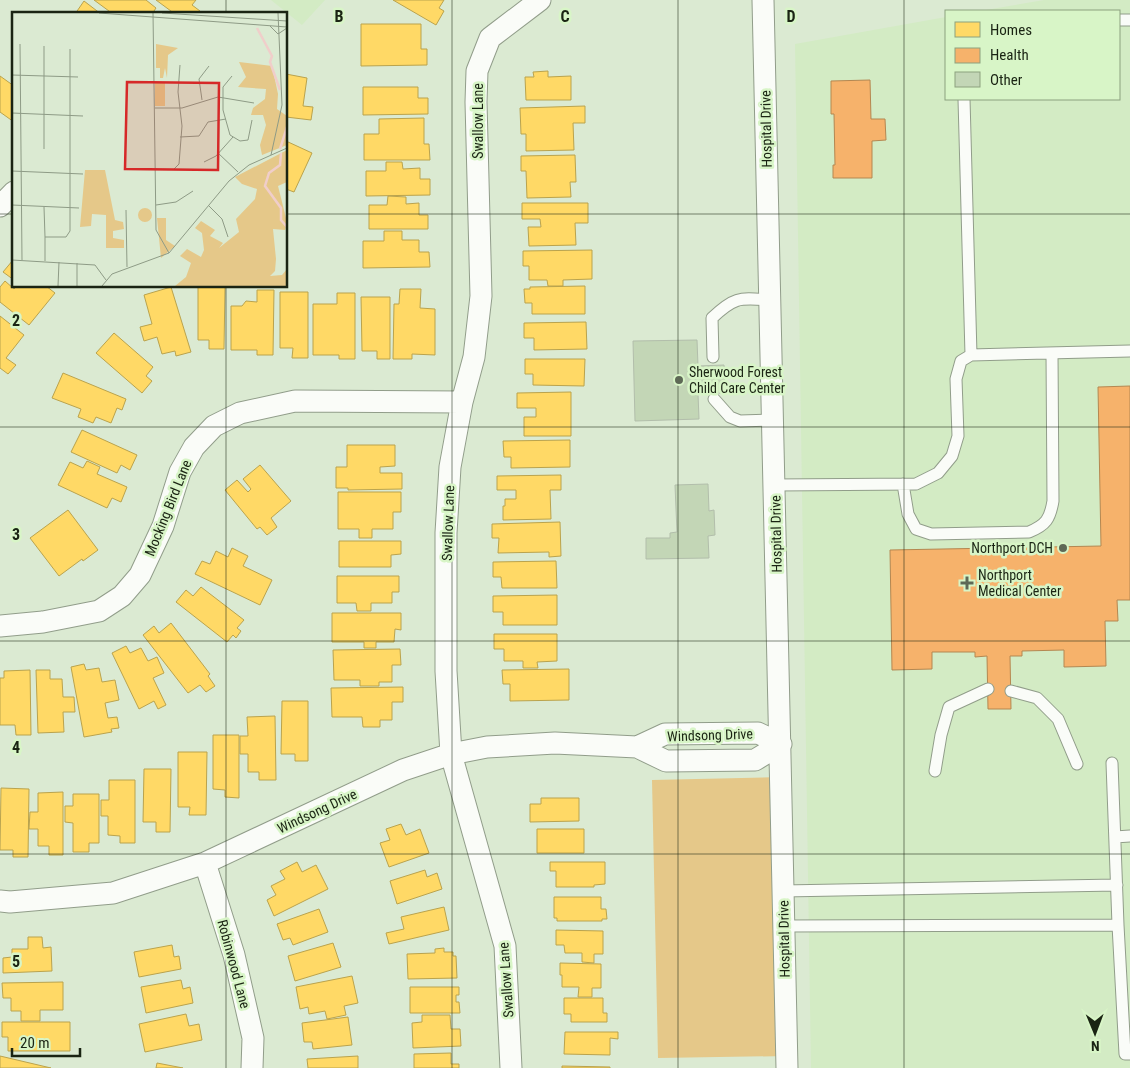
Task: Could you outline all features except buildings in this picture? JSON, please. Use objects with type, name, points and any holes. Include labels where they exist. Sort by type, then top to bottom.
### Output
[{"type":"street","name":"Swallow Lane","points":[[511,1068],[505,946],[451,754],[446,671],[446,533],[450,467],[462,402],[474,357],[481,296],[477,112],[478,71],[490,38],[540,0]]},
{"type":"street","name":"Hospital Drive","points":[[763,0],[787,1068]]},
{"type":"street","points":[[0,206],[12,194]]},
{"type":"street","name":"Mocking Bird Lane","points":[[0,626],[43,622],[99,610],[122,596],[140,575],[160,534],[180,472],[194,447],[214,426],[240,412],[295,402],[462,402]]},
{"type":"street","name":"Windsong Drive","points":[[0,901],[10,902],[113,892],[205,862],[403,770],[451,754],[487,747],[556,743],[637,747],[665,734],[758,733],[781,744]]},
{"type":"street","name":"Robinwood Lane","points":[[205,862],[234,956],[253,1038],[252,1068]]},
{"type":"lane","points":[[964,100],[971,354]]},
{"type":"lane","points":[[713,357],[712,318],[725,305],[739,298],[770,300]]},
{"type":"lane","points":[[775,485],[916,484],[938,473],[952,456],[958,436],[956,379],[961,361],[971,354],[1130,351]]},
{"type":"lane","points":[[903,484],[908,514],[916,529],[931,534],[1029,532],[1043,526],[1051,514],[1053,497],[1052,353]]},
{"type":"lane","points":[[714,399],[730,417],[740,421],[771,420]]},
{"type":"lane","points":[[935,771],[948,708],[988,689]]},
{"type":"lane","points":[[1011,691],[1037,698],[1058,719],[1077,764]]},
{"type":"lane","points":[[1112,763],[1118,926],[1125,983],[1125,1054],[1130,1054]]},
{"type":"lane","points":[[1115,836],[1130,836]]},
{"type":"lane","points":[[783,891],[1117,885]]},
{"type":"lane","points":[[784,926],[1118,926]]},
{"type":"shaded area","points":[[271,0],[325,0],[302,25]]},
{"type":"shaded area","name":"Northport Medical Center","points":[[1044,0],[1130,0],[1130,1068],[811,1068],[795,44],[945,17],[945,100],[1120,100],[1120,10],[986,10]]},
{"type":"shaded area","points":[[781,777],[787,1056],[658,1058],[652,780]]},
{"type":"place","name":"Sherwood Forest Child Care Center","points":[[679,380]]},
{"type":"place","name":"Northport DCH","points":[[1063,548]]},
{"type":"place","name":"Northport Medical Center","points":[[967,583]]}]
